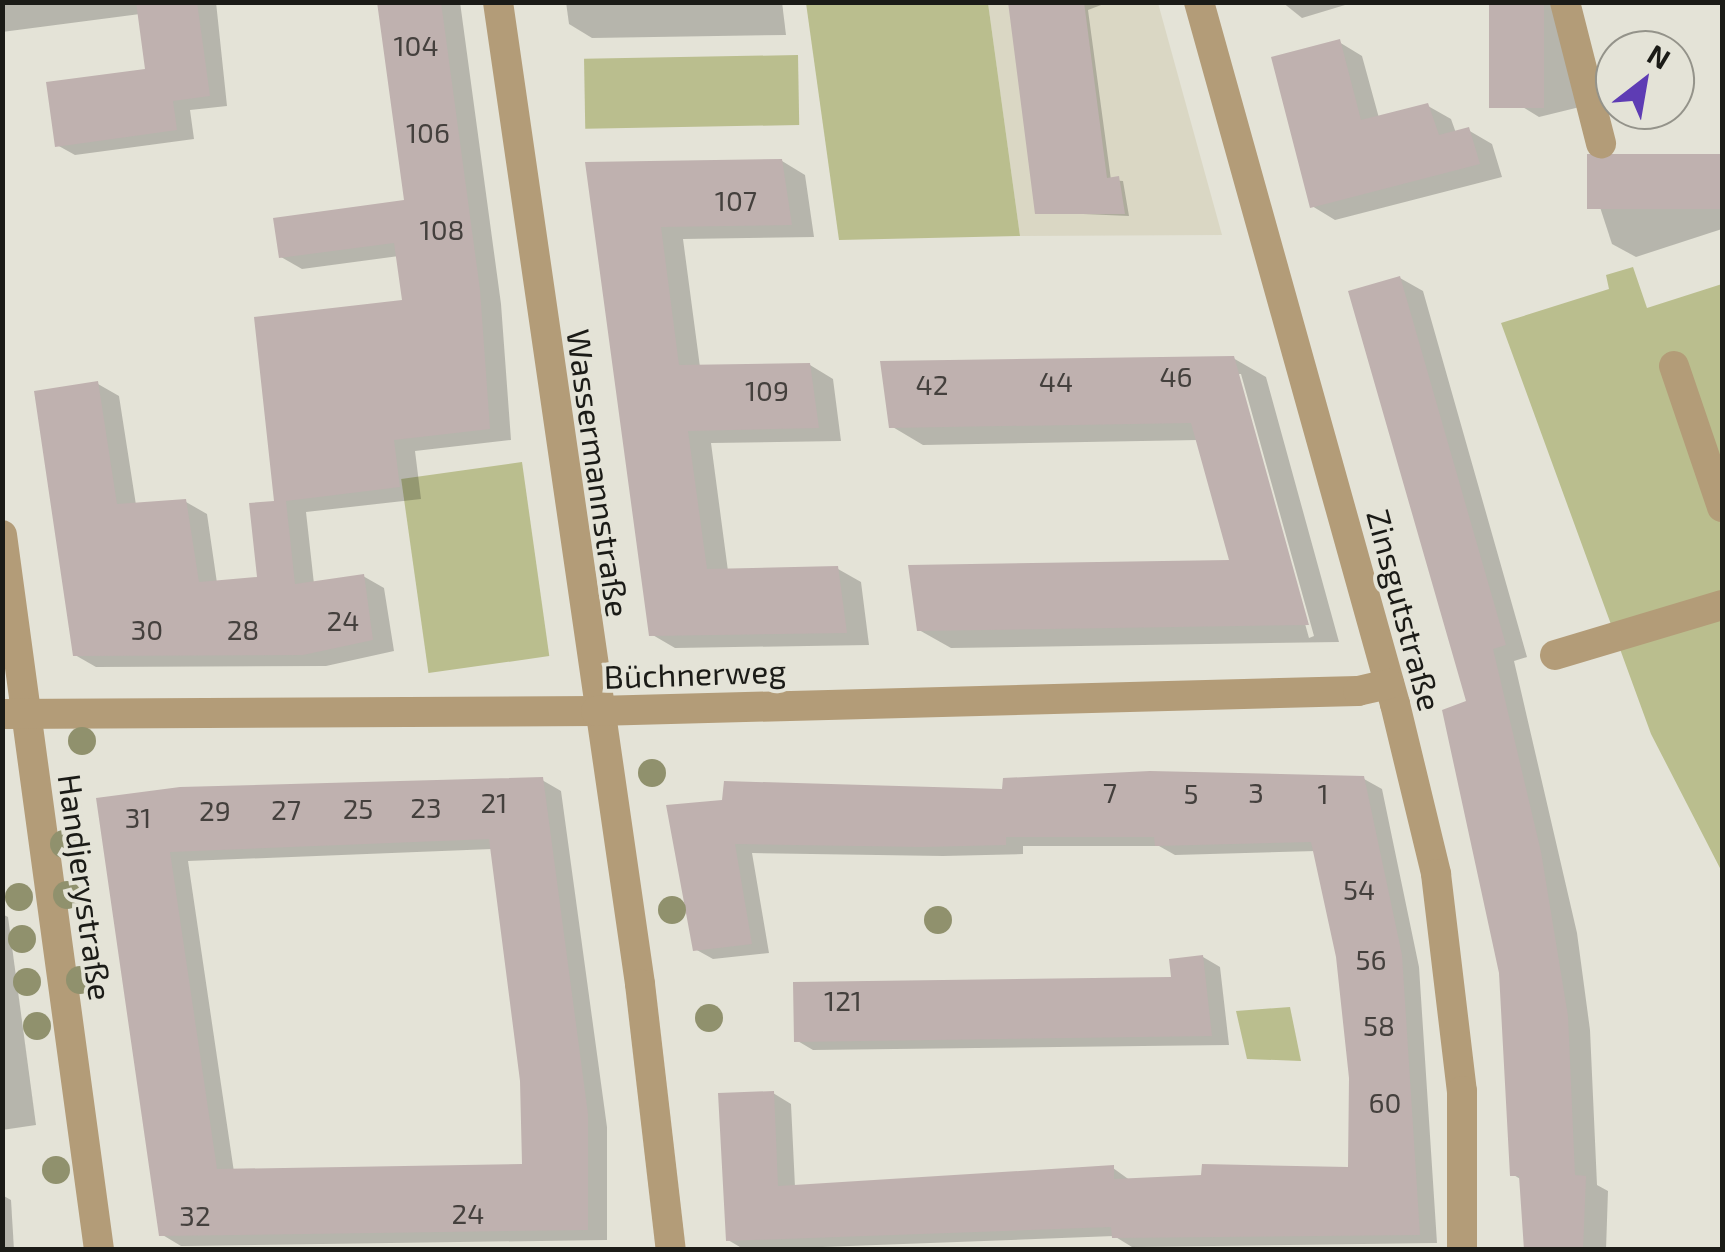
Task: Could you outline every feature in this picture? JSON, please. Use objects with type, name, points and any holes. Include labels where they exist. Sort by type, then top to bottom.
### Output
[{"type":"street","name":"Wassermannstraße","points":[[498,2],[596,711],[640,984],[672,1250]]},
{"type":"street","name":"Zinsgutstraße","points":[[1199,2],[1389,684],[1436,874],[1456,1016],[1462,1250]]},
{"type":"street","points":[[1566,2],[1602,143]]},
{"type":"street","points":[[1674,366],[1722,508]]},
{"type":"street","name":"Handjerystraße","points":[[2,535],[16,714],[99,1250]]},
{"type":"street","points":[[1555,655],[1722,604]]},
{"type":"street","name":"Büchnerweg","points":[[16,714],[596,711],[1358,690],[1389,684]]},
{"type":"shaded area","points":[[988,3],[1158,3],[1222,235],[1020,236]]},
{"type":"green space","points":[[806,3],[988,3],[1020,236],[839,240]]},
{"type":"green space","points":[[798,55],[799,125],[585,129],[584,59]]},
{"type":"green space","points":[[1633,267],[1647,308],[1722,284],[1722,872],[1651,734],[1501,323],[1609,289],[1606,275]]},
{"type":"green space","points":[[522,462],[549,656],[428,673],[401,479]]},
{"type":"green space","points":[[1290,1007],[1301,1061],[1247,1059],[1236,1011]]},
{"type":"building","points":[[136,2],[197,2],[210,96],[173,101],[177,130],[55,147],[46,82],[145,69]]},
{"type":"building","points":[[377,2],[441,2],[480,290],[490,429],[394,440],[400,487],[286,501],[295,584],[364,574],[373,640],[303,655],[73,656],[34,391],[98,381],[117,504],[186,499],[199,582],[257,577],[249,503],[274,501],[254,317],[402,300],[394,243],[279,258],[273,218],[404,200]]},
{"type":"building","points":[[1008,2],[1084,2],[1107,178],[1119,176],[1125,214],[1035,214]]},
{"type":"building","points":[[1489,2],[1544,2],[1544,108],[1489,108]]},
{"type":"building","points":[[1340,39],[1361,120],[1428,103],[1439,135],[1469,127],[1480,164],[1310,208],[1271,57]]},
{"type":"building","points":[[1587,154],[1722,154],[1722,209],[1587,209]]},
{"type":"building","points":[[782,159],[792,225],[661,227],[679,365],[810,363],[819,428],[688,431],[707,569],[838,566],[847,633],[649,636],[585,162]]},
{"type":"building","points":[[1400,276],[1506,645],[1493,649],[1541,852],[1568,1016],[1575,1175],[1586,1176],[1583,1250],[1524,1250],[1519,1176],[1510,1176],[1499,973],[1442,710],[1466,701],[1348,291]]},
{"type":"building","points":[[1234,356],[1309,625],[917,631],[908,565],[1229,560],[1191,423],[889,428],[880,361]]},
{"type":"building","points":[[1150,771],[1364,776],[1402,955],[1420,1235],[1112,1238],[1111,1227],[726,1241],[718,1093],[774,1091],[778,1186],[1114,1165],[1114,1179],[1201,1175],[1202,1164],[1348,1167],[1349,1078],[1336,957],[1311,842],[1155,846],[1154,837],[1006,837],[1006,845],[735,844],[752,944],[693,951],[666,805],[722,800],[724,781],[1002,789],[1003,778]]},
{"type":"building","points":[[543,777],[588,1114],[588,1230],[159,1236],[96,798],[180,787]],"holes":[[[489,839],[520,1081],[522,1164],[217,1169],[170,852]]]},
{"type":"building","points":[[1203,955],[1212,1036],[794,1042],[793,982],[1171,977],[1169,959]]}]
